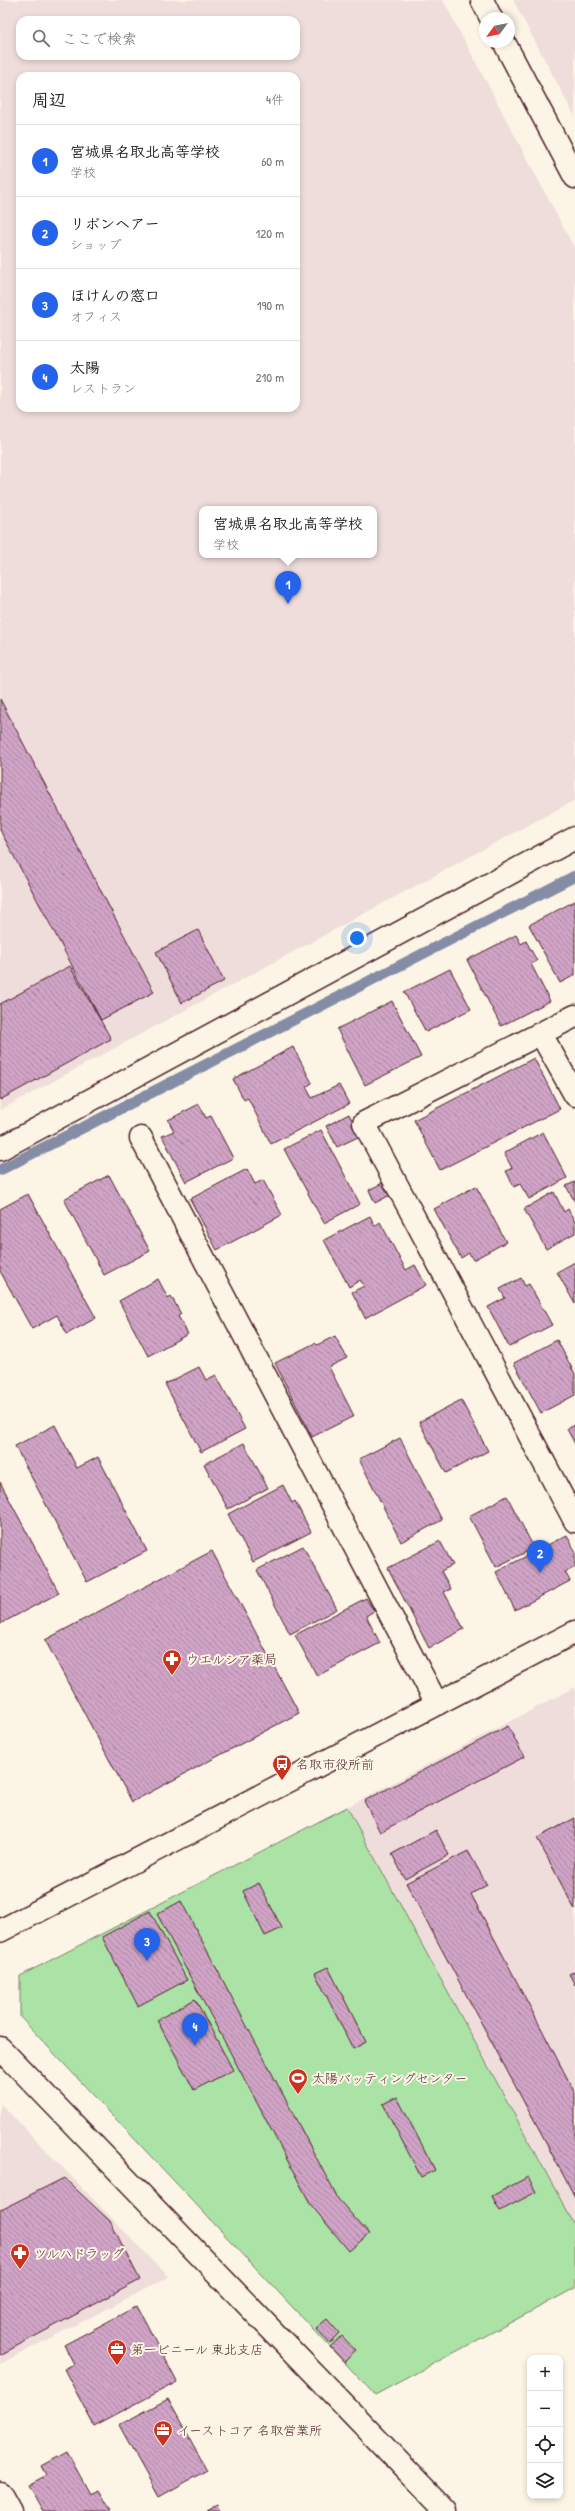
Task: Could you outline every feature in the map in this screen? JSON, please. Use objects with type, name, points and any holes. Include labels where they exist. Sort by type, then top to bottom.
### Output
[{"type":"street","points":[[482,0],[488,12]]},
{"type":"street","points":[[507,48],[575,177]]},
{"type":"street","points":[[0,1149],[575,838]]},
{"type":"street","points":[[575,1016],[364,1123],[575,1521]]},
{"type":"street","points":[[541,1034],[575,1095]]},
{"type":"street","points":[[141,1138],[437,1704]]},
{"type":"street","points":[[0,1931],[575,1632]]},
{"type":"street","points":[[0,2048],[446,2511]]},
{"type":"street","points":[[0,2493],[10,2511]]},
{"type":"shaded area","points":[[0,0],[443,0],[575,249],[575,800],[0,1110]]},
{"type":"shaded area","points":[[513,0],[575,0],[575,117]]},
{"type":"shaded area","points":[[575,1687],[575,2226],[347,1807]]},
{"type":"shaded area","points":[[0,2103],[169,2277],[0,2364]]},
{"type":"green space","name":"太陽バッティングセンター","points":[[347,1807],[575,2226],[575,2288],[375,2395],[20,2017],[20,1976]]},
{"type":"building","points":[[0,699],[154,992],[101,1020],[0,830]]},
{"type":"building","points":[[575,901],[575,975],[560,983],[529,925]]},
{"type":"building","points":[[198,930],[224,981],[182,1003],[156,952]]},
{"type":"building","points":[[516,935],[521,944],[526,941],[537,961],[531,964],[550,1001],[501,1026],[467,960]]},
{"type":"building","points":[[70,966],[111,1039],[0,1100],[0,1004]]},
{"type":"building","points":[[450,969],[471,1009],[426,1032],[404,992]]},
{"type":"building","points":[[392,1001],[421,1057],[365,1085],[337,1029]]},
{"type":"building","points":[[293,1047],[312,1083],[306,1087],[312,1098],[339,1085],[349,1104],[271,1144],[248,1098],[244,1100],[233,1079]]},
{"type":"building","points":[[534,1058],[560,1109],[440,1170],[414,1120]]},
{"type":"building","points":[[199,1104],[206,1118],[211,1116],[233,1158],[186,1182],[162,1136],[174,1131],[168,1120]]},
{"type":"building","points":[[349,1114],[360,1136],[337,1147],[326,1126]]},
{"type":"building","points":[[321,1130],[360,1204],[324,1223],[284,1149]]},
{"type":"building","points":[[543,1132],[567,1178],[529,1199],[520,1184],[514,1187],[506,1171],[512,1168],[504,1153]]},
{"type":"building","points":[[247,1169],[255,1184],[263,1180],[282,1215],[217,1250],[190,1199]]},
{"type":"building","points":[[109,1175],[150,1251],[104,1275],[64,1199]]},
{"type":"building","points":[[388,1180],[394,1193],[375,1203],[369,1190]]},
{"type":"building","points":[[575,1182],[575,1202],[566,1186]]},
{"type":"building","points":[[476,1186],[506,1242],[473,1260],[469,1253],[461,1258],[434,1209]]},
{"type":"building","points":[[554,1192],[564,1212],[568,1209],[575,1222],[575,1233],[546,1249],[524,1209]]},
{"type":"building","points":[[28,1194],[96,1318],[67,1334],[57,1315],[32,1329],[0,1271],[0,1209]]},
{"type":"building","points":[[370,1216],[375,1226],[380,1222],[406,1270],[415,1265],[426,1285],[365,1318],[352,1292],[364,1286],[360,1280],[349,1287],[324,1240]]},
{"type":"building","points":[[575,1262],[575,1304],[557,1272]]},
{"type":"building","points":[[521,1278],[525,1286],[529,1284],[552,1325],[509,1347],[488,1307],[505,1298],[500,1289]]},
{"type":"building","points":[[158,1279],[168,1298],[171,1296],[181,1314],[178,1316],[188,1334],[148,1356],[119,1301]]},
{"type":"building","points":[[335,1336],[347,1358],[329,1367],[354,1416],[312,1437],[275,1363],[315,1343],[317,1345]]},
{"type":"building","points":[[557,1340],[575,1374],[575,1395],[541,1413],[514,1363]]},
{"type":"building","points":[[199,1367],[206,1380],[216,1375],[245,1429],[201,1452],[165,1384]]},
{"type":"building","points":[[461,1400],[488,1451],[446,1473],[419,1422]]},
{"type":"building","points":[[55,1425],[77,1468],[98,1457],[147,1551],[87,1582],[15,1446]]},
{"type":"building","points":[[575,1425],[575,1444],[567,1429]]},
{"type":"building","points":[[400,1438],[442,1520],[401,1542],[359,1459]]},
{"type":"building","points":[[244,1443],[268,1488],[228,1509],[204,1464]]},
{"type":"building","points":[[0,1482],[59,1593],[0,1624]]},
{"type":"building","points":[[283,1485],[292,1503],[295,1501],[311,1532],[253,1562],[228,1514]]},
{"type":"building","points":[[507,1496],[534,1548],[496,1567],[469,1516]]},
{"type":"building","points":[[567,1535],[575,1551],[575,1567],[565,1572],[570,1581],[515,1610],[496,1572]]},
{"type":"building","points":[[440,1541],[453,1565],[441,1571],[451,1589],[444,1592],[464,1629],[429,1648],[388,1568]]},
{"type":"building","points":[[303,1546],[337,1609],[290,1634],[257,1570]]},
{"type":"building","name":"ウエルシア薬局","points":[[212,1551],[299,1713],[132,1802],[45,1640]]},
{"type":"building","points":[[366,1598],[374,1611],[366,1616],[380,1643],[317,1676],[295,1635]]},
{"type":"building","points":[[508,1726],[524,1757],[380,1832],[364,1801]]},
{"type":"building","points":[[575,1818],[575,1910],[537,1838]]},
{"type":"building","points":[[436,1830],[449,1855],[405,1879],[392,1854]]},
{"type":"building","points":[[468,1851],[487,1885],[471,1894],[575,2093],[575,2197],[406,1883]]},
{"type":"building","points":[[259,1883],[282,1928],[265,1936],[243,1891]]},
{"type":"building","points":[[181,1901],[338,2199],[369,2234],[349,2251],[311,2205],[157,1914]]},
{"type":"building","points":[[150,1911],[187,1980],[138,2006],[102,1937]]},
{"type":"building","points":[[328,1967],[366,2042],[353,2049],[315,1973]]},
{"type":"building","points":[[575,1971],[575,1985],[569,1974]]},
{"type":"building","points":[[195,1999],[233,2070],[194,2090],[157,2020]]},
{"type":"building","points":[[397,2097],[435,2170],[421,2177],[383,2104]]},
{"type":"building","points":[[528,2177],[536,2192],[500,2211],[492,2196]]},
{"type":"building","points":[[64,2178],[110,2221],[140,2280],[0,2355],[0,2210]]},
{"type":"building","points":[[137,2306],[177,2382],[94,2426],[64,2369],[74,2364],[64,2345]]},
{"type":"building","points":[[327,2319],[340,2334],[330,2344],[316,2328]]},
{"type":"building","points":[[342,2336],[356,2351],[344,2362],[330,2347]]},
{"type":"building","points":[[168,2399],[207,2470],[159,2497],[119,2425]]},
{"type":"building","points":[[67,2452],[90,2494],[99,2490],[111,2511],[43,2511],[28,2485],[47,2475],[42,2466]]},
{"type":"building","points":[[218,2505],[221,2511],[207,2511]]},
{"type":"waterway","points":[[0,1170],[575,876]]},
{"type":"place","name":"宮城県名取北高等学校","points":[[288,604]]},
{"type":"place","name":"リボンヘアー","points":[[540,1573]]},
{"type":"place","name":"ウエルシア薬局","points":[[172,1676]]},
{"type":"place","name":"名取市役所前","points":[[282,1781]]},
{"type":"place","name":"ほけんの窓口","points":[[147,1961]]},
{"type":"place","name":"太陽","points":[[195,2046]]},
{"type":"place","name":"太陽バッティングセンター","points":[[298,2095]]},
{"type":"place","name":"ツルハドラッグ","points":[[20,2270]]},
{"type":"place","name":"第一ビニール 東北支店","points":[[117,2366]]},
{"type":"place","name":"イーストコア 名取営業所","points":[[163,2447]]}]
